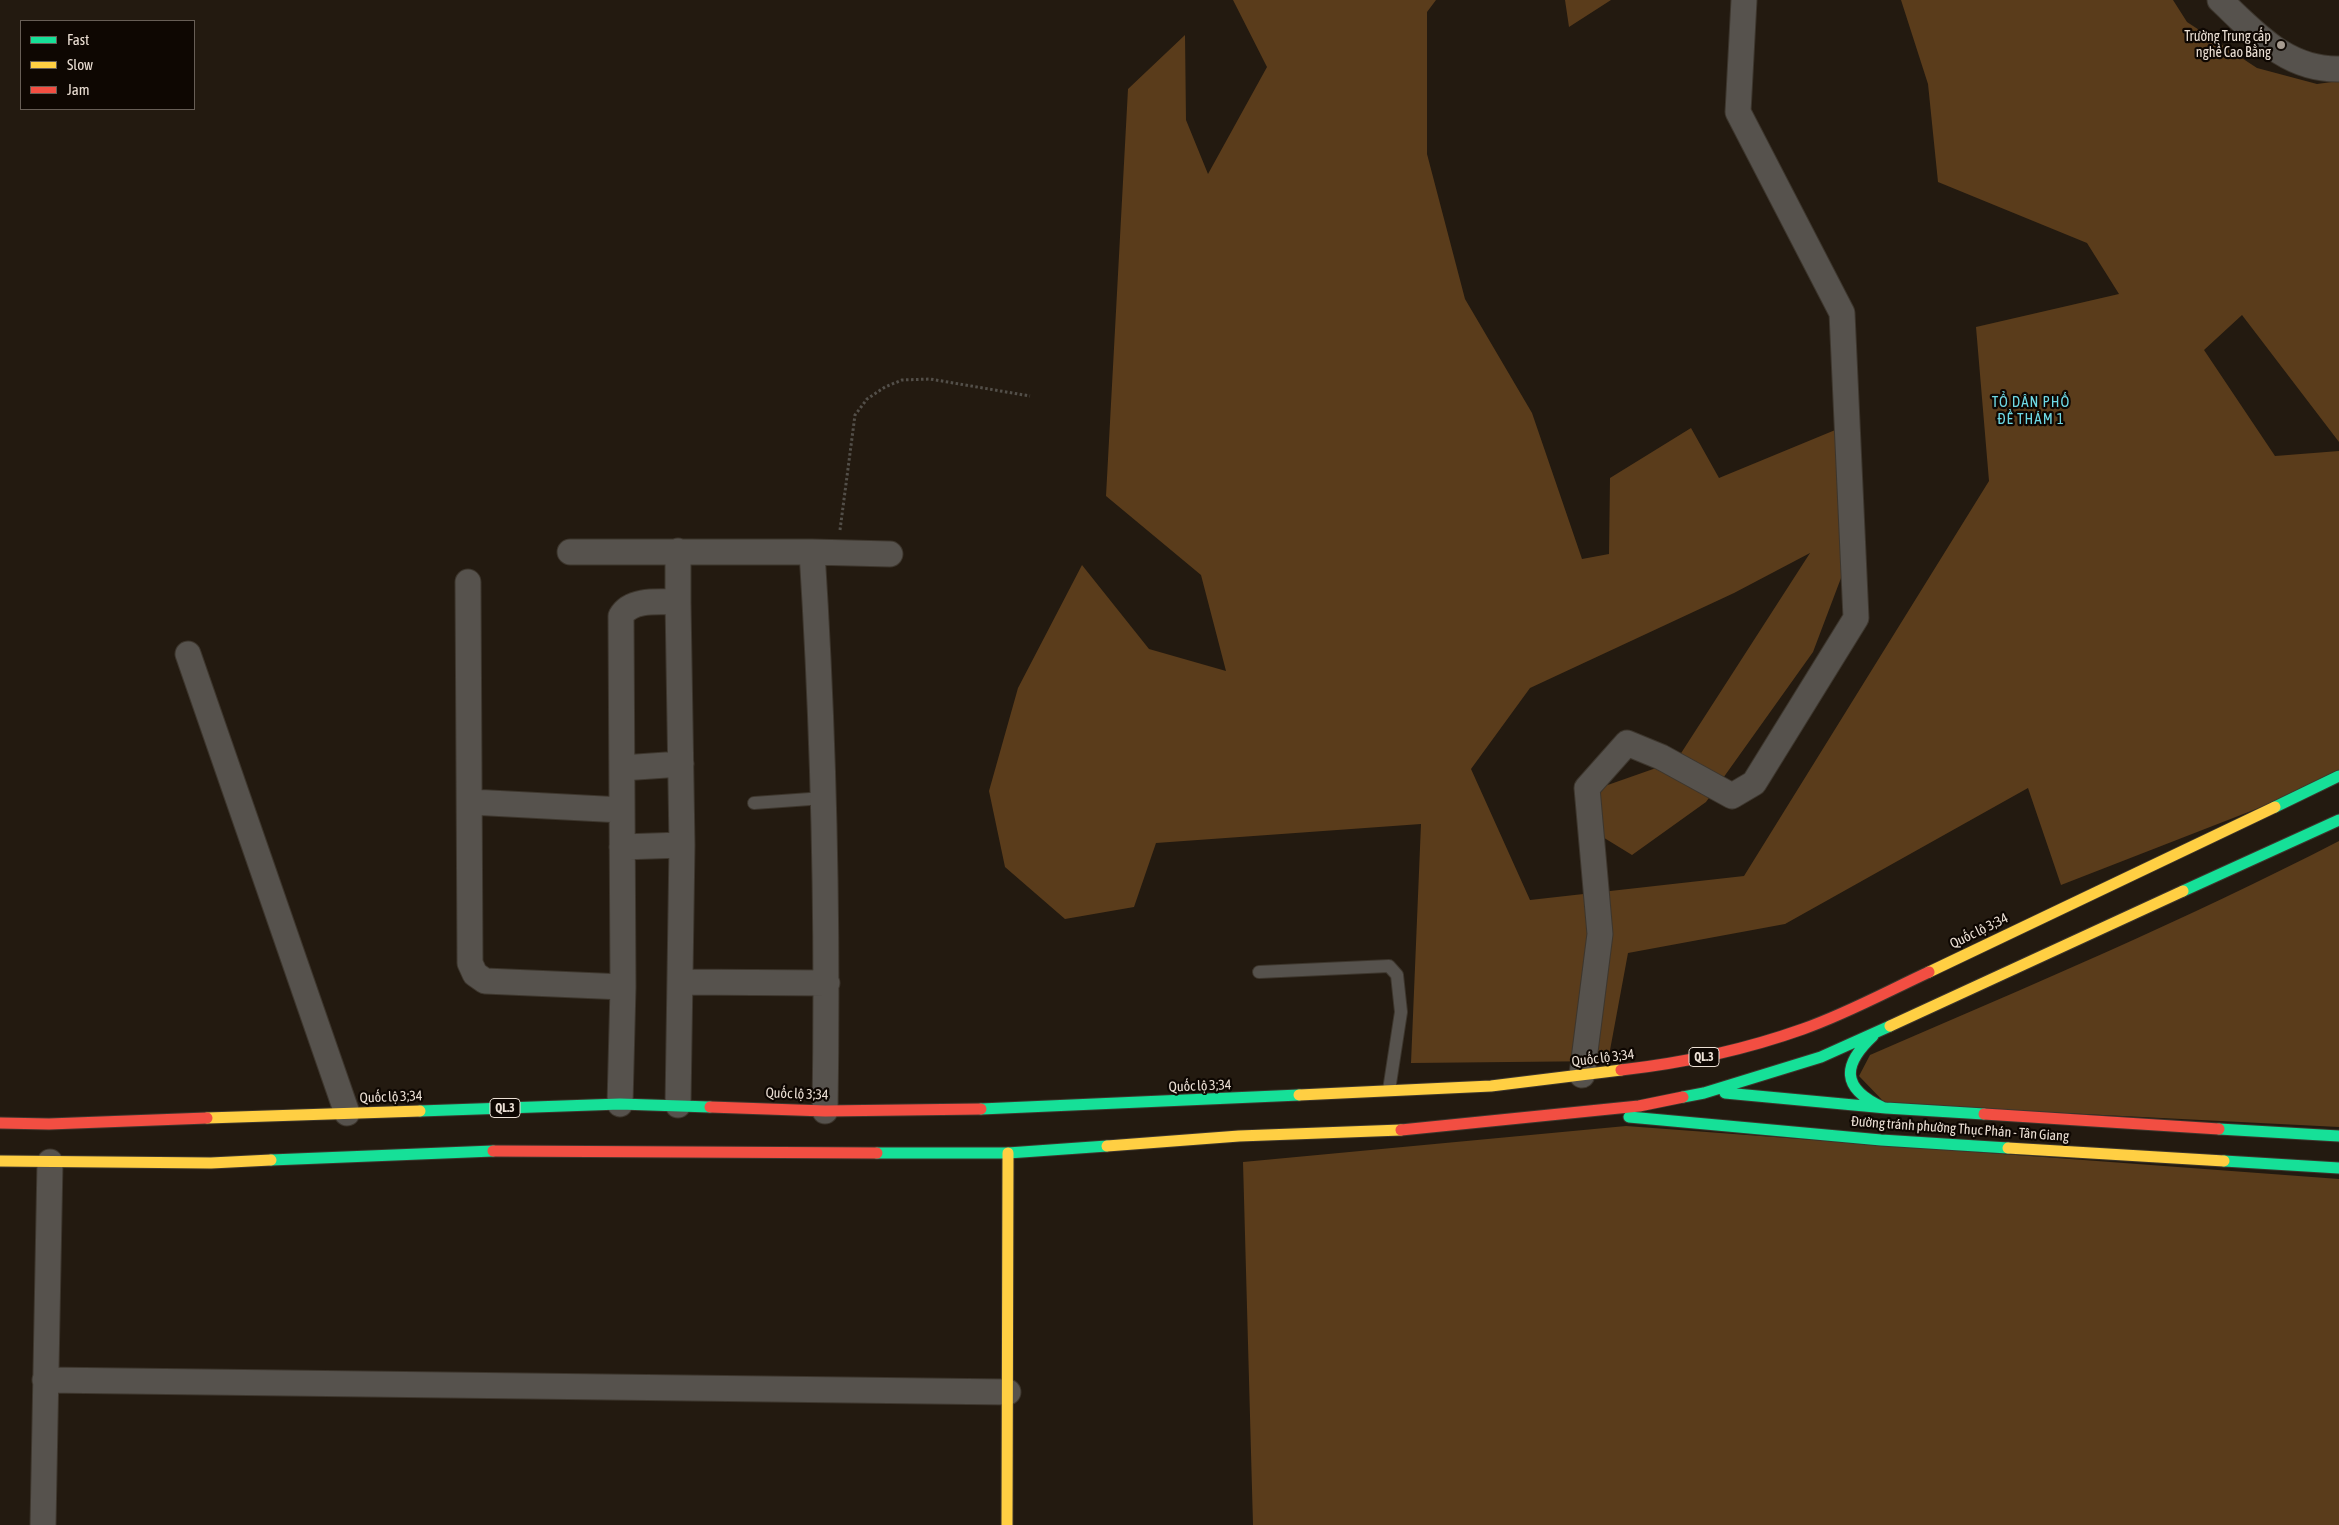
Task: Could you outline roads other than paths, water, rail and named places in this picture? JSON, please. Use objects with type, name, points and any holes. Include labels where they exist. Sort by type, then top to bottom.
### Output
[{"type":"main road","name":"Quốc lộ 3;34","points":[[0,1123],[50,1124],[347,1117],[620,1104],[1010,1113],[1389,1090],[1491,1086],[1680,1063],[1737,1049],[1804,1029],[1918,978],[2339,776]]},
{"type":"main road","points":[[0,1162],[211,1162],[349,1152],[1008,1149],[1239,1136],[1418,1129],[1639,1106],[1709,1091],[1822,1057],[2339,820]]},
{"type":"main road","points":[[1882,1029],[1857,1051],[1850,1065],[1849,1078],[1854,1089],[1862,1096],[1871,1103],[1886,1108]]},
{"type":"main road","points":[[1582,1075],[1631,1081]]},
{"type":"main road","name":"Đường tránh phường Thục Phán - Tân Giang","points":[[1670,1086],[1886,1108],[2339,1136]]},
{"type":"main road","points":[[1881,1140],[1877,1138],[1873,1125],[1876,1115],[1886,1108]]},
{"type":"main road","name":"Đường tránh phường Thục Phán - Tân Giang","points":[[1580,1112],[1881,1140],[2339,1168]]},
{"type":"main road","points":[[1008,1149],[1008,1525]]},
{"type":"street","points":[[1582,1075],[1600,934],[1587,788],[1627,743],[1661,757],[1732,796],[1754,783],[1856,618],[1842,313],[1738,112],[1744,0]]},
{"type":"street","points":[[2220,0],[2276,50],[2297,62],[2320,70],[2339,70]]},
{"type":"street","points":[[570,552],[812,552],[890,554]]},
{"type":"street","points":[[678,552],[682,845],[678,1105]]},
{"type":"street","points":[[812,552],[824,798],[827,983],[826,1110]]},
{"type":"street","points":[[468,582],[471,802],[470,964],[476,974],[485,981],[623,987]]},
{"type":"street","points":[[620,1104],[623,987],[621,616],[626,609],[633,606],[678,602]]},
{"type":"street","points":[[188,654],[347,1117]]},
{"type":"street","points":[[622,768],[681,764]]},
{"type":"street","points":[[471,802],[622,810]]},
{"type":"street","points":[[622,847],[682,845]]},
{"type":"street","points":[[680,982],[827,983]]},
{"type":"street","points":[[43,1525],[50,1162]]},
{"type":"street","points":[[46,1380],[1008,1392]]},
{"type":"lane","points":[[754,803],[824,798]]},
{"type":"lane","points":[[1259,972],[1389,966],[1397,975],[1401,1012],[1389,1090]]},
{"type":"place","name":"Trường Trung cấp nghề Cao Bằng","points":[[2281,45]]},
{"type":"district","name":"TỔ DÂN PHỐ ĐỀ THÁM 1","points":[[2031,410]]}]
